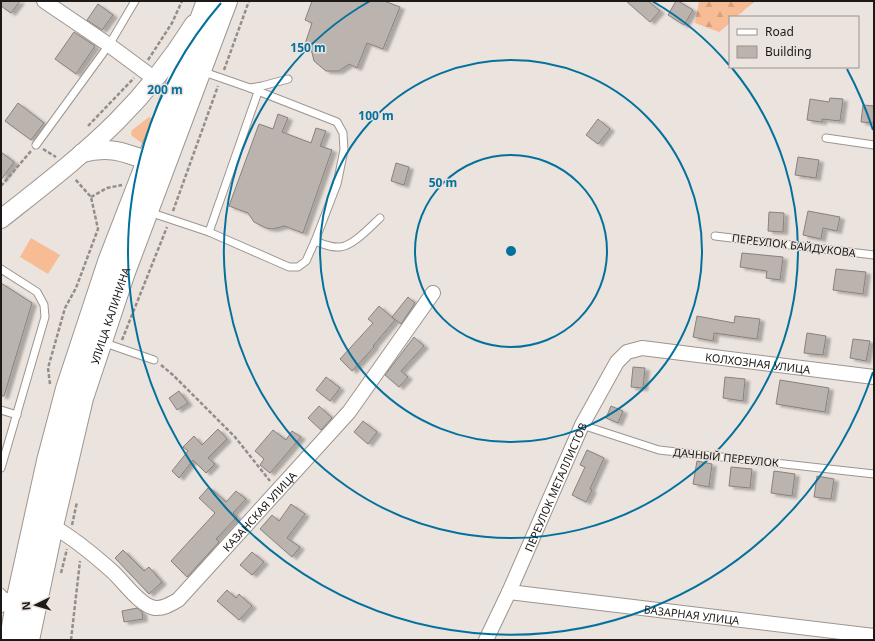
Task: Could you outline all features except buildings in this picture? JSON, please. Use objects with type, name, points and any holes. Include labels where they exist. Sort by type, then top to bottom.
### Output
[{"type":"main road","name":"УЛИЦА КАЛИНИНА","points":[[11,640],[7,600],[48,461],[67,389],[110,262],[200,71],[214,2]]},
{"type":"main road","name":"УЛИЦА КАЛИНИНА","points":[[28,640],[52,526],[82,398],[110,342],[124,272],[147,211],[156,164],[214,2]]},
{"type":"street","points":[[44,1],[109,45],[147,75]]},
{"type":"street","points":[[1,219],[82,153],[117,121],[147,75],[188,34],[214,2]]},
{"type":"street","points":[[117,121],[116,139],[124,152]]},
{"type":"street","points":[[82,153],[95,150],[124,152],[156,164]]},
{"type":"street","name":"КАЗАНСКАЯ УЛИЦА","points":[[52,526],[70,536],[81,545],[113,572],[145,604],[155,608],[166,607],[178,600],[277,489],[349,412],[433,294]]},
{"type":"street","name":"КОЛХОЗНАЯ УЛИЦА","points":[[642,348],[874,377]]},
{"type":"street","name":"ПЕРЕУЛОК МЕТАЛЛИСТОВ","points":[[486,640],[509,592],[582,425],[617,362],[627,352],[642,348]]},
{"type":"street","name":"БАЗАРНАЯ УЛИЦА","points":[[509,592],[874,636]]},
{"type":"lane","points":[[36,145],[109,45],[135,1]]},
{"type":"lane","points":[[147,211],[209,232],[289,267],[298,267],[306,261],[337,184],[344,150],[343,133],[337,122],[250,88],[200,71]]},
{"type":"lane","points":[[250,88],[288,79]]},
{"type":"lane","points":[[209,232],[258,92]]},
{"type":"lane","points":[[826,138],[874,145]]},
{"type":"lane","points":[[315,241],[332,247],[349,245],[380,218]]},
{"type":"lane","name":"ПЕРЕУЛОК БАЙДУКОВА","points":[[715,236],[874,255]]},
{"type":"lane","points":[[1,269],[37,292],[42,300],[45,311],[44,324],[1,468]]},
{"type":"lane","points":[[110,342],[154,360]]},
{"type":"lane","points":[[1,410],[17,415]]},
{"type":"lane","name":"ДАЧНЫЙ ПЕРЕУЛОК","points":[[582,425],[659,450],[874,474]]},
{"type":"path","points":[[146,63],[172,23],[182,1]]},
{"type":"path","points":[[222,75],[249,1]]},
{"type":"path","points":[[84,130],[147,75]]},
{"type":"path","points":[[172,213],[219,82]]},
{"type":"path","points":[[1,186],[36,145],[57,158]]},
{"type":"path","points":[[72,176],[91,197],[98,229]]},
{"type":"path","points":[[91,197],[107,188],[129,183]]},
{"type":"path","points":[[110,342],[168,225]]},
{"type":"path","points":[[154,360],[173,375],[235,436],[277,489]]},
{"type":"path","points":[[71,640],[81,545]]},
{"type":"green space","points":[[699,1],[755,1],[737,16],[729,16],[729,24],[719,32],[695,23]]},
{"type":"green space","points":[[149,117],[152,118],[154,122],[146,142],[142,143],[132,136],[131,133],[132,130]]},
{"type":"green space","points":[[31,238],[60,255],[48,274],[20,257]]}]
